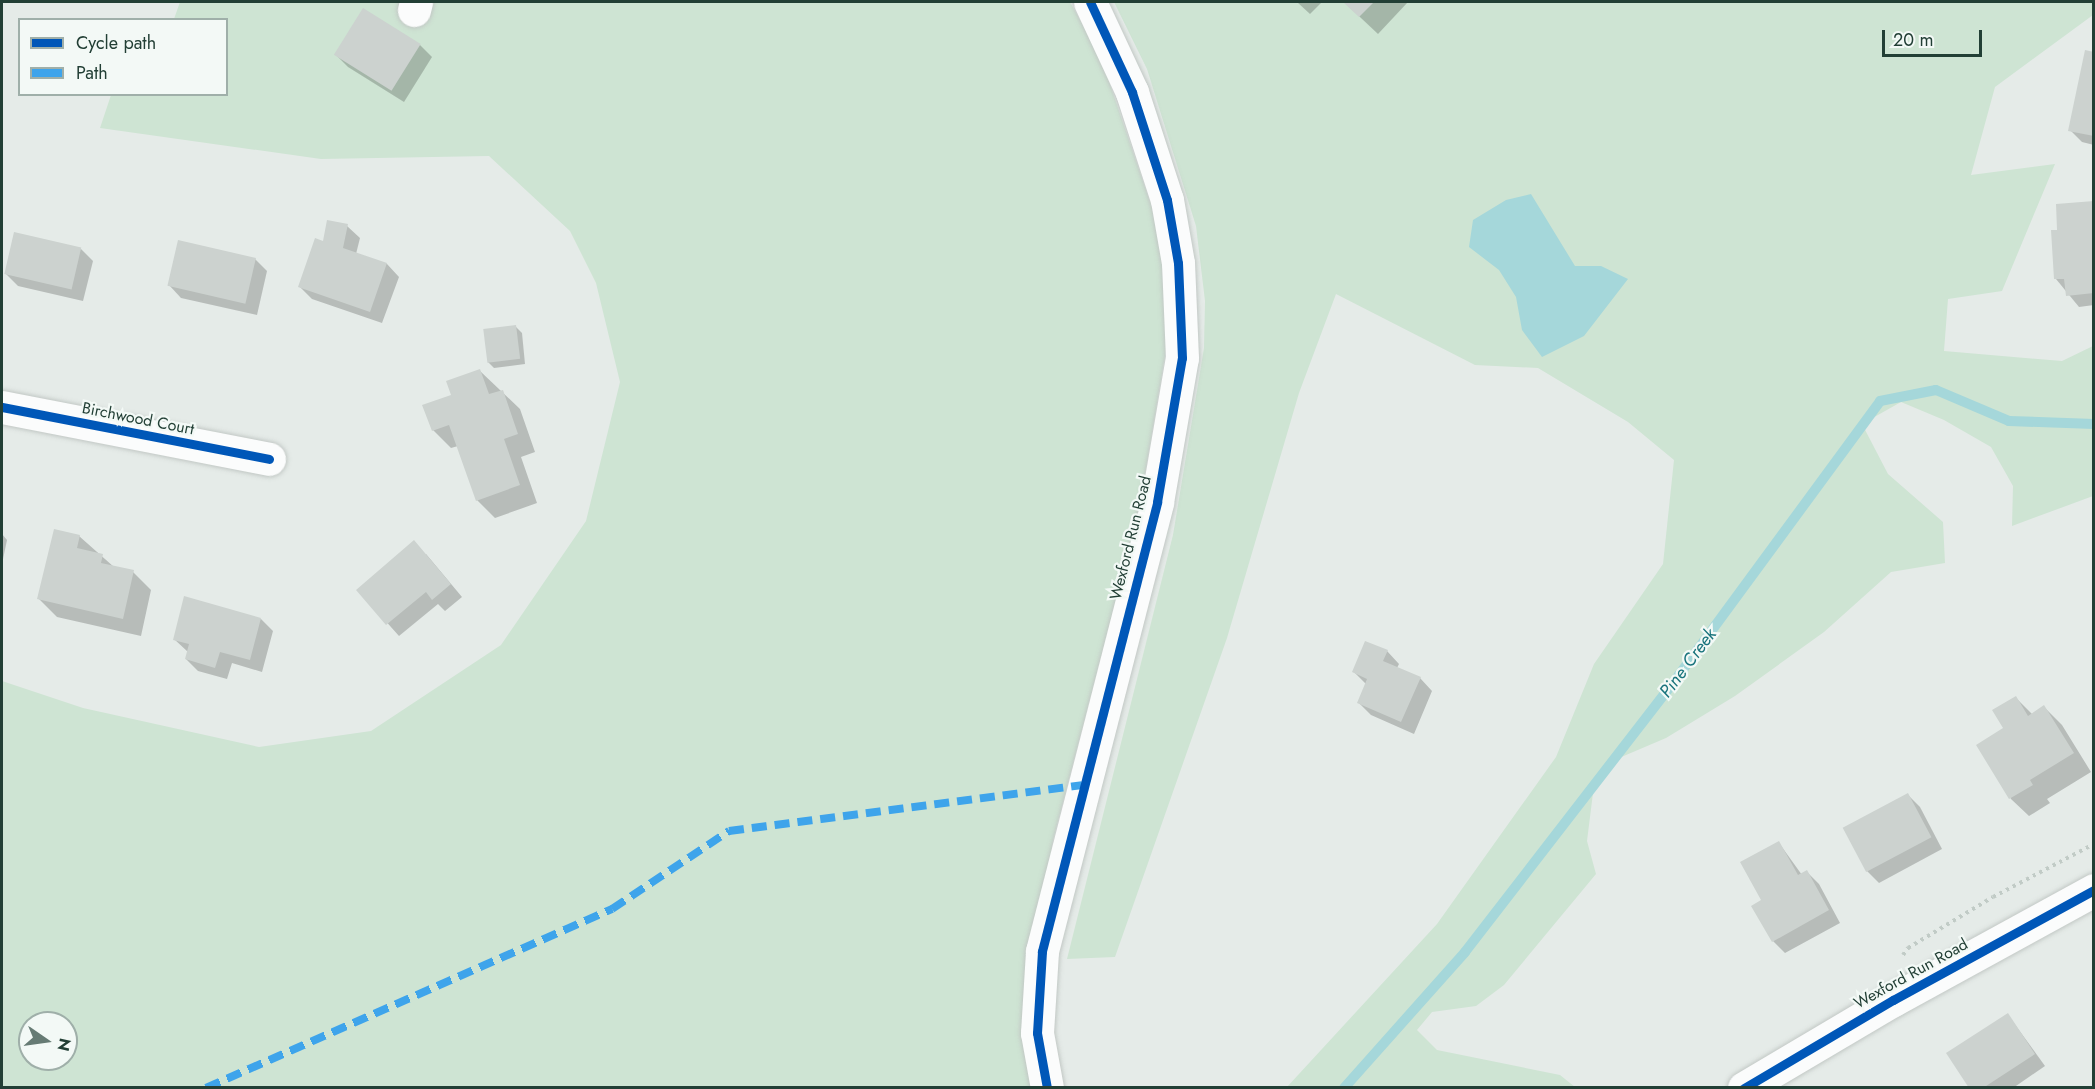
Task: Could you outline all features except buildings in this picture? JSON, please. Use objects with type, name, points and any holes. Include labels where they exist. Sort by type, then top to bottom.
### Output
[{"type":"street","name":"Wexford Run Road","points":[[1047,1088],[1037,1033],[1042,951],[1157,502],[1182,358],[1178,263],[1167,200],[1132,92],[1090,2]]},
{"type":"street","name":"Birchwood Court","points":[[2,407],[269,459]]},
{"type":"street","name":"Wexford Run Road","points":[[1744,1088],[1906,993],[2094,890]]},
{"type":"path","points":[[1906,993],[1894,970],[1908,948],[2094,844]]},
{"type":"green space","points":[[180,2],[1070,2],[1101,58],[1152,208],[1172,314],[1138,515],[1053,840],[1026,1012],[1036,1087],[2,1088],[2,681],[83,708],[259,747],[371,731],[501,645],[586,521],[620,382],[596,283],[570,231],[489,156],[321,159],[100,128],[111,96],[228,96],[228,18],[174,18]]},
{"type":"green space","points":[[1114,2],[2093,2],[2093,15],[1995,87],[1971,175],[2055,164],[2002,291],[1948,299],[1944,351],[2062,361],[2093,346],[2093,496],[2012,526],[2013,486],[1991,447],[1944,420],[1901,402],[1862,424],[1888,474],[1943,522],[1945,563],[1891,572],[1824,632],[1735,696],[1666,738],[1619,758],[1593,793],[1587,841],[1596,874],[1504,985],[1476,1006],[1432,1012],[1417,1030],[1437,1050],[1560,1075],[1575,1087],[1287,1087],[1437,924],[1556,757],[1594,664],[1663,564],[1674,460],[1628,422],[1538,368],[1475,365],[1336,294],[1299,393],[1227,638],[1115,957],[1067,959],[1173,535],[1204,348],[1205,301],[1196,226],[1147,69]]},
{"type":"water","points":[[1531,194],[1575,266],[1601,266],[1628,279],[1584,336],[1542,357],[1522,330],[1516,297],[1499,270],[1469,247],[1473,220],[1506,200]]},
{"type":"waterway","name":"Pine Creek","points":[[1344,1088],[1465,952],[1679,675],[1880,401],[1936,390],[2009,421],[2094,424]]},
{"type":"marked path","points":[[206,1088],[612,909],[729,831],[1082,785]]},
{"type":"cycle path","points":[[1047,1088],[1037,1033],[1042,951],[1157,502],[1182,358],[1178,263],[1167,200],[1132,92],[1090,2]]},
{"type":"cycle path","points":[[2,407],[269,459]]},
{"type":"cycle path","points":[[1744,1088],[1893,1000],[2094,890]]}]
